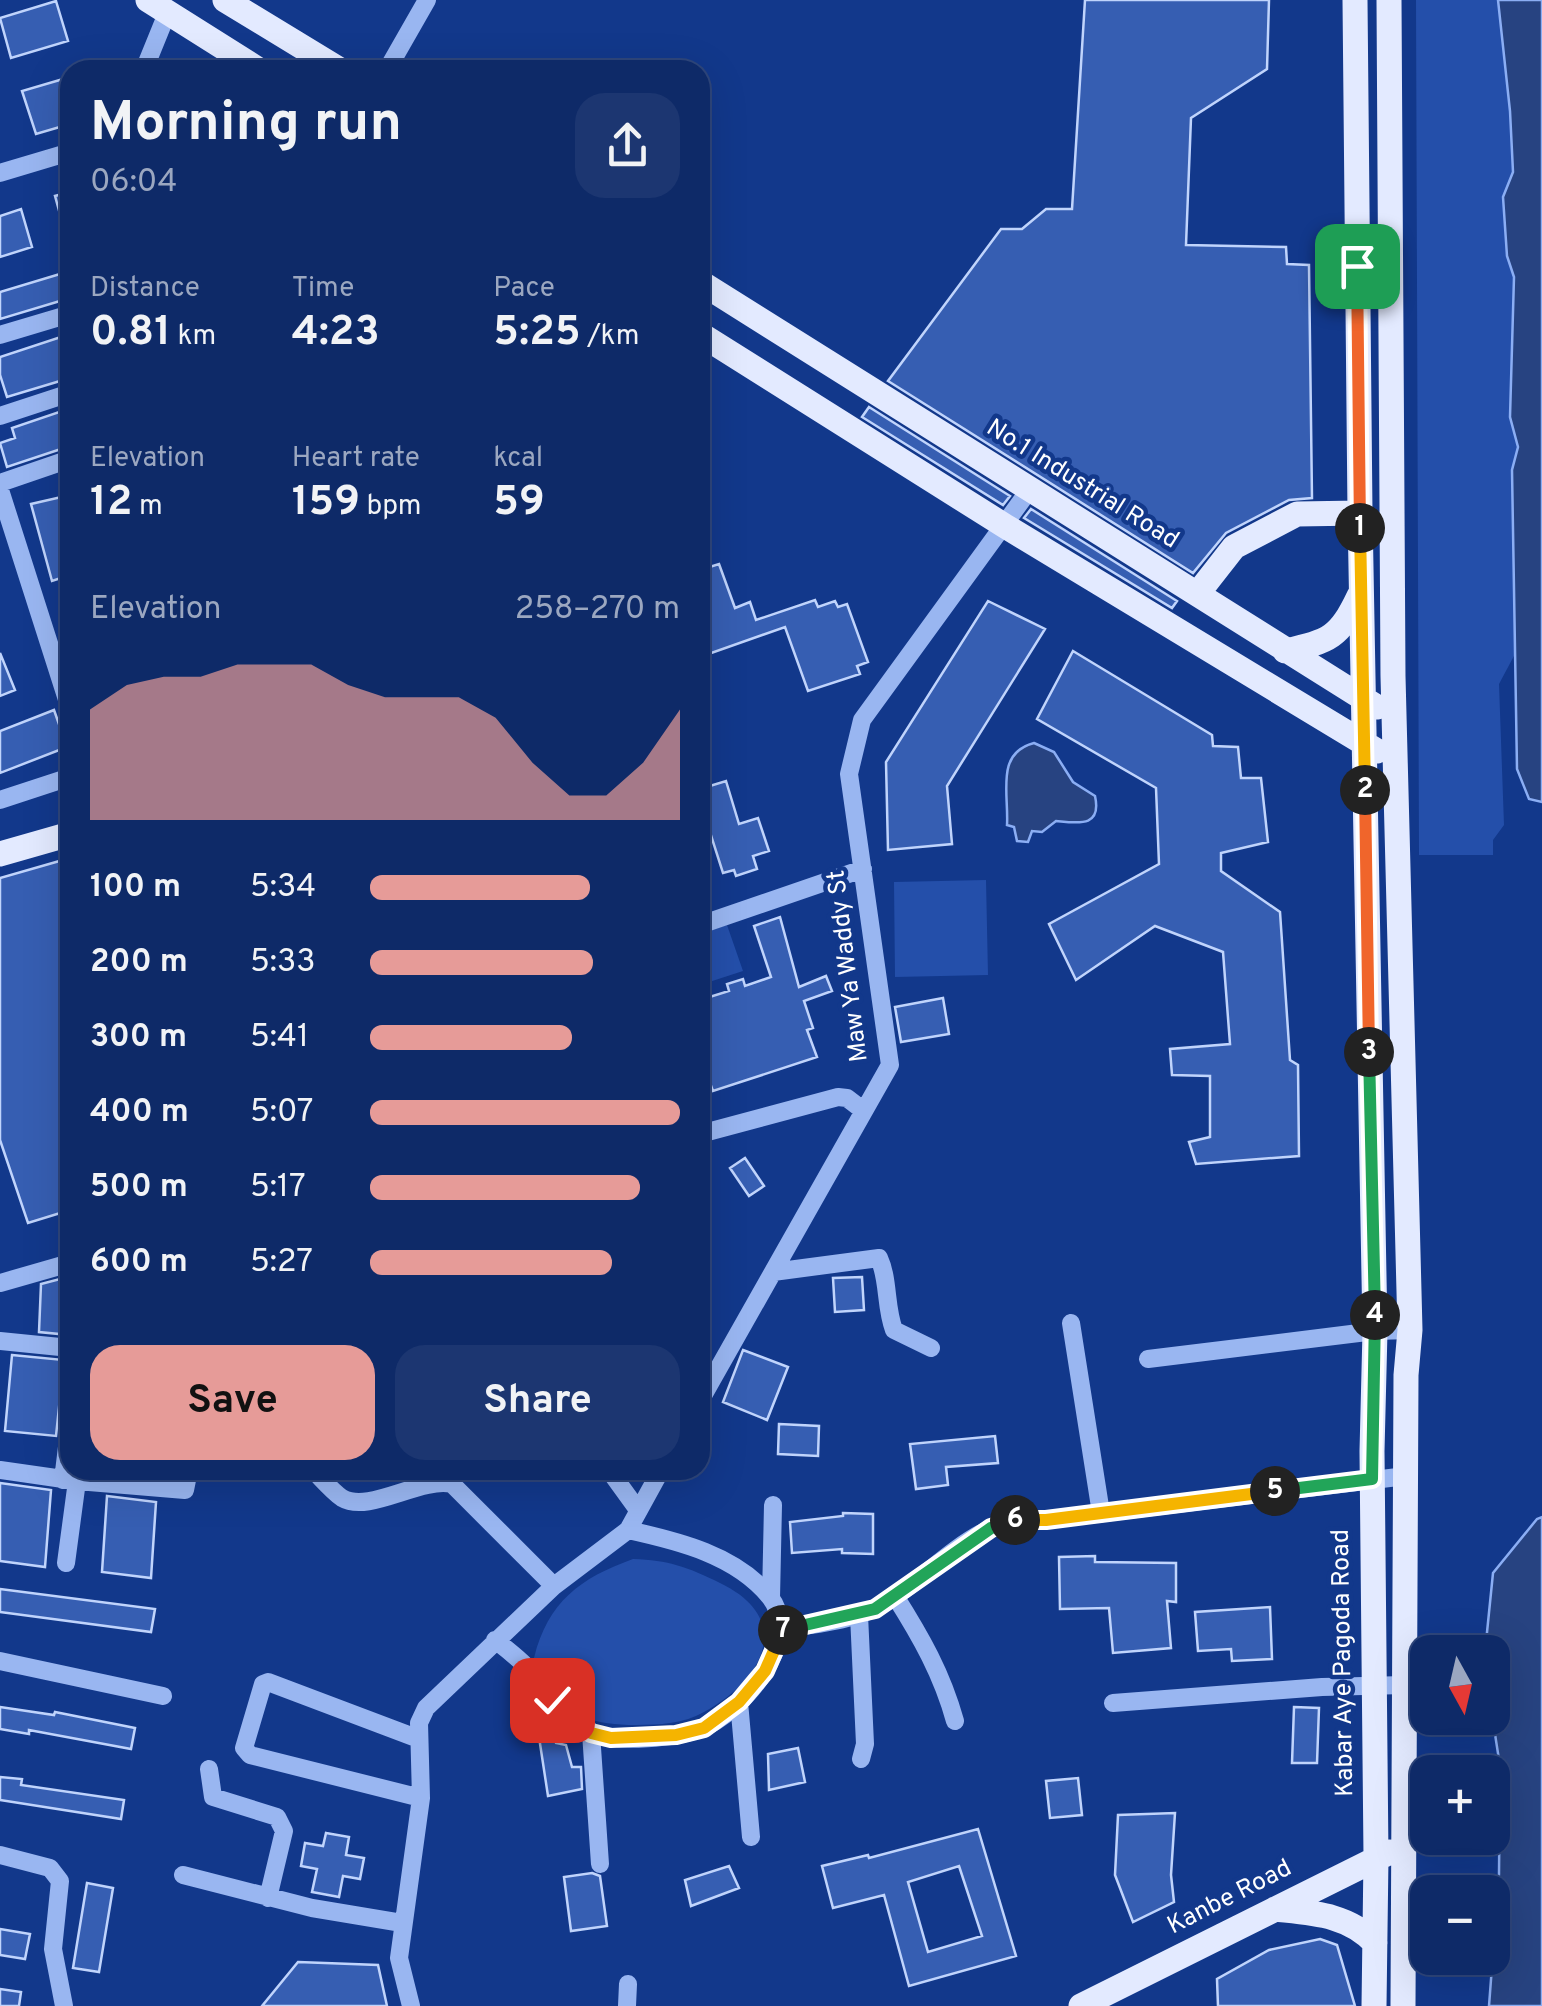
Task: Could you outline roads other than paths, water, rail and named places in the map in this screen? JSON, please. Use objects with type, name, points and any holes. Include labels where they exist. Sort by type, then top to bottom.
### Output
[{"type":"main road","points":[[224,0],[321,60]]},
{"type":"main road","name":"Kabar Aye Pagoda Road","points":[[1355,0],[1375,1332],[1374,2006]]},
{"type":"main road","points":[[1389,0],[1394,716],[1410,1330],[1404,2006]]},
{"type":"main road","points":[[158,6],[243,60]]},
{"type":"main road","name":"No.1 Industrial Road","points":[[710,288],[1364,701],[1394,716]]},
{"type":"main road","points":[[710,341],[1193,642],[1395,760]]},
{"type":"main road","points":[[1193,642],[1234,547],[1296,514],[1360,513]]},
{"type":"main road","points":[[1285,651],[1318,644],[1344,628],[1362,592]]},
{"type":"main road","points":[[0,854],[60,837]]},
{"type":"main road","name":"Kanbe Road","points":[[1081,2006],[1406,1845]]},
{"type":"main road","points":[[1275,1909],[1343,1920],[1375,1943]]},
{"type":"street","points":[[393,60],[420,3]]},
{"type":"street","points":[[146,60],[158,6]]},
{"type":"street","points":[[0,173],[60,155]]},
{"type":"street","points":[[0,335],[60,317]]},
{"type":"street","points":[[0,416],[60,396]]},
{"type":"street","points":[[60,463],[0,486],[60,677]]},
{"type":"street","name":"Maw Ya Waddy St","points":[[710,1383],[890,1065],[850,774],[862,720],[1030,489]]},
{"type":"street","points":[[0,800],[60,780]]},
{"type":"street","points":[[710,922],[863,869]]},
{"type":"street","points":[[710,1131],[838,1097],[847,1098],[864,1112]]},
{"type":"street","points":[[773,1272],[879,1258],[884,1268],[886,1310],[894,1330],[931,1348]]},
{"type":"street","points":[[0,1282],[60,1267]]},
{"type":"street","points":[[1071,1323],[1101,1513]]},
{"type":"street","points":[[1148,1359],[1410,1330]]},
{"type":"street","points":[[0,1341],[60,1347]]},
{"type":"street","points":[[0,1470],[60,1479]]},
{"type":"street","points":[[782,1630],[860,1615],[896,1596],[991,1528],[1011,1520],[1046,1520],[1406,1476]]},
{"type":"street","points":[[64,1480],[185,1490],[187,1480]]},
{"type":"street","points":[[323,1480],[340,1496],[359,1503],[438,1483],[452,1484],[554,1586]]},
{"type":"street","points":[[616,1480],[638,1510]]},
{"type":"street","points":[[411,2006],[399,1958],[421,1798],[419,1722],[426,1708],[495,1640],[554,1586],[628,1530],[655,1480]]},
{"type":"street","points":[[66,1562],[70,1481]]},
{"type":"street","points":[[495,1640],[536,1677],[552,1700],[591,1733],[611,1738],[676,1735],[704,1728],[739,1702],[765,1671],[779,1644],[782,1630],[771,1598],[773,1504]]},
{"type":"street","points":[[628,1530],[716,1556],[746,1575],[771,1598]]},
{"type":"street","points":[[896,1596],[931,1653],[954,1721]]},
{"type":"street","points":[[860,1615],[865,1744],[861,1759]]},
{"type":"street","points":[[0,1661],[163,1696]]},
{"type":"street","points":[[419,1739],[268,1682],[263,1684],[244,1748],[250,1755],[421,1798]]},
{"type":"street","points":[[1113,1703],[1405,1685]]},
{"type":"street","points":[[739,1702],[751,1836]]},
{"type":"street","points":[[591,1733],[600,1864]]},
{"type":"street","points":[[210,1769],[213,1797],[277,1817],[284,1831],[268,1898]]},
{"type":"street","points":[[0,1856],[50,1868],[60,1881],[54,1950],[64,2006]]},
{"type":"street","points":[[183,1875],[268,1898],[402,1923]]},
{"type":"street","points":[[627,2006],[628,1984]]}]
